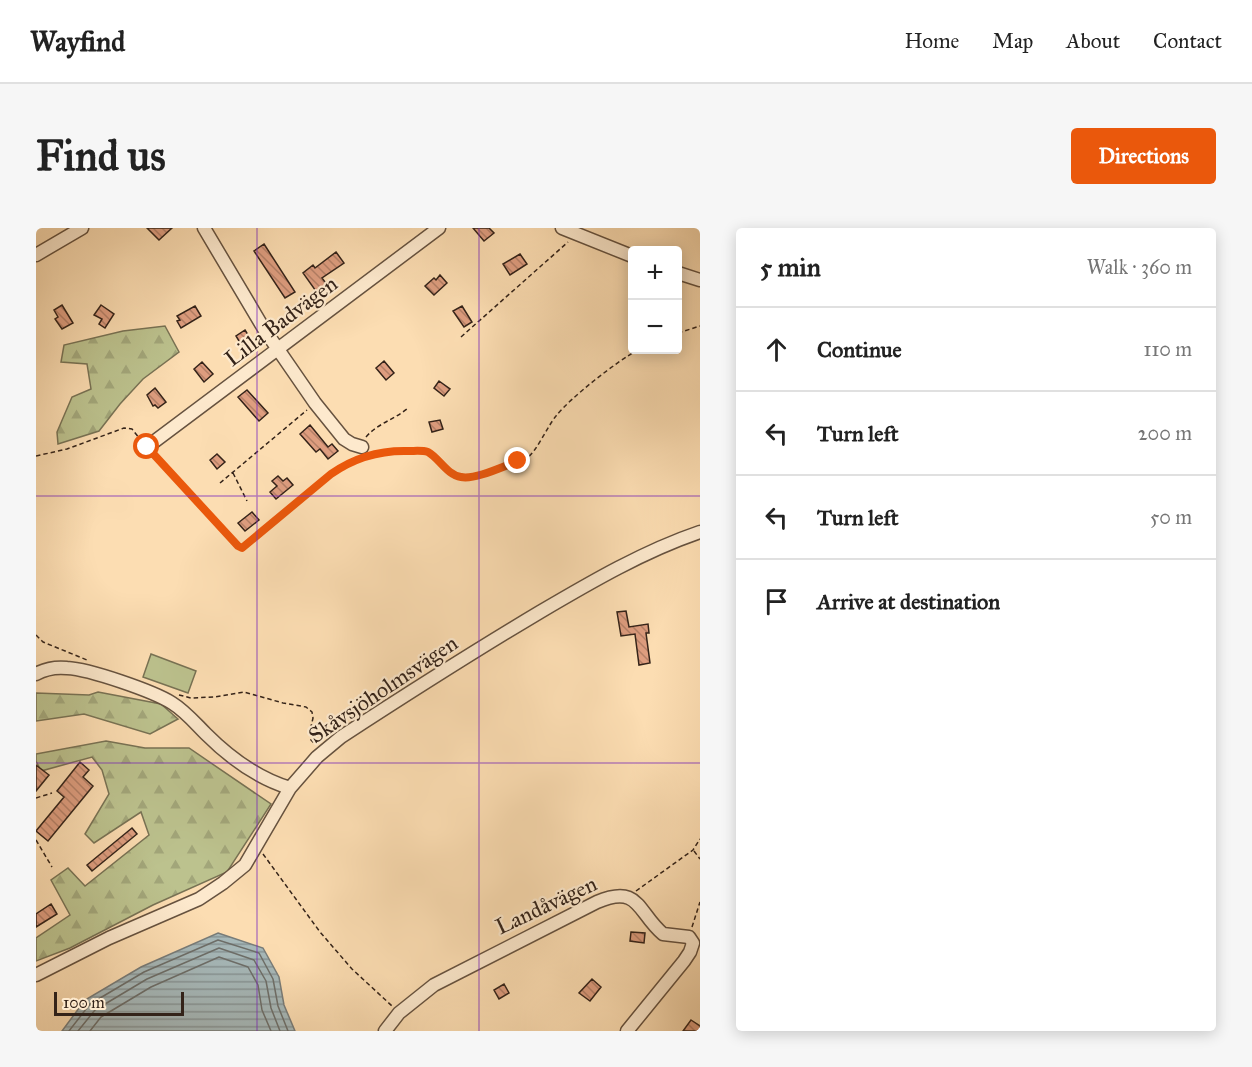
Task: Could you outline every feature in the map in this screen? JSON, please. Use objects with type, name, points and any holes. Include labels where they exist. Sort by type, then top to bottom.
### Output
[{"type":"street","points":[[36,255],[82,228]]},
{"type":"street","points":[[204,228],[278,349],[315,404],[344,439],[360,446]]},
{"type":"street","name":"Lilla Badvägen","points":[[147,447],[440,228]]},
{"type":"street","points":[[562,228],[628,254]]},
{"type":"street","points":[[682,274],[700,280]]},
{"type":"street","name":"Skåvsjöholmsvägen","points":[[36,975],[109,938],[200,899],[245,865],[290,788],[317,756],[341,736],[595,580],[676,540],[700,532]]},
{"type":"street","points":[[36,674],[42,670],[57,668],[75,669],[164,699],[182,711],[252,772],[290,788]]},
{"type":"street","name":"Landåvägen","points":[[385,1031],[399,1013],[434,985],[458,971],[613,896],[626,897],[639,904],[663,934],[689,937]]},
{"type":"street","points":[[627,1031],[690,952],[693,943],[689,937]]},
{"type":"path","points":[[461,337],[576,235]]},
{"type":"path","points":[[682,332],[700,326]]},
{"type":"path","points":[[36,456],[66,449],[124,428],[132,429],[242,548],[331,474],[359,458],[378,453],[427,452],[460,477],[472,476],[529,457],[556,415],[611,368],[632,354]]},
{"type":"path","points":[[220,483],[315,404]]},
{"type":"path","points":[[360,446],[372,430],[407,409]]},
{"type":"path","points":[[233,473],[247,501]]},
{"type":"path","points":[[36,635],[43,642],[87,660]]},
{"type":"path","points":[[172,693],[191,698],[244,692],[306,707],[312,712],[314,718],[310,731],[311,741],[317,745]]},
{"type":"path","points":[[36,798],[52,793]]},
{"type":"path","points":[[626,897],[693,850],[700,839]]},
{"type":"path","points":[[36,840],[52,867]]},
{"type":"path","points":[[257,846],[320,932],[352,969],[399,1013]]},
{"type":"path","points":[[693,850],[700,859]]},
{"type":"path","points":[[689,937],[700,902]]},
{"type":"green space","points":[[165,326],[179,352],[143,379],[99,431],[58,444],[57,432],[72,397],[91,389],[87,364],[61,362],[64,345],[123,331]]},
{"type":"green space","points":[[151,654],[196,671],[188,693],[143,677]]},
{"type":"green space","points":[[98,692],[161,704],[178,719],[150,734],[84,714],[36,721],[36,693],[89,695]]},
{"type":"green space","points":[[106,741],[145,748],[189,748],[271,804],[227,872],[153,905],[70,948],[36,961],[36,938],[70,915],[51,880],[68,868],[85,886],[149,835],[141,812],[94,843],[85,834],[109,794],[102,770],[92,757],[41,771],[36,761],[36,754]]},
{"type":"water","points":[[218,933],[263,948],[279,977],[284,1005],[295,1031],[62,1031],[85,1000],[141,967]]},
{"type":"building","points":[[147,228],[172,228],[159,240]]},
{"type":"building","points":[[473,228],[489,228],[494,233],[484,241]]},
{"type":"building","points":[[264,244],[295,292],[285,298],[254,251]]},
{"type":"building","points":[[336,252],[344,263],[322,278],[328,286],[318,294],[303,273],[313,265],[315,268]]},
{"type":"building","points":[[520,254],[527,264],[510,275],[503,264]]},
{"type":"building","points":[[440,275],[447,283],[434,295],[425,286]]},
{"type":"building","points":[[62,305],[73,323],[62,329],[55,319],[58,317],[54,310]]},
{"type":"building","points":[[101,305],[114,314],[105,328],[99,324],[102,319],[94,315]]},
{"type":"building","points":[[195,306],[201,316],[181,328],[177,316]]},
{"type":"building","points":[[462,306],[472,322],[464,327],[453,311]]},
{"type":"building","points":[[245,330],[254,345],[245,351],[236,336]]},
{"type":"building","points":[[384,361],[394,373],[386,380],[376,368]]},
{"type":"building","points":[[202,362],[213,374],[204,382],[194,369]]},
{"type":"building","points":[[439,381],[450,389],[444,396],[434,388]]},
{"type":"building","points":[[155,388],[166,402],[158,408],[153,406],[147,395]]},
{"type":"building","points":[[247,390],[268,413],[259,421],[238,397]]},
{"type":"building","points":[[440,420],[443,429],[432,432],[429,422]]},
{"type":"building","points":[[310,425],[328,447],[332,444],[338,451],[328,459],[320,449],[316,452],[300,434]]},
{"type":"building","points":[[217,454],[225,462],[217,469],[210,460]]},
{"type":"building","points":[[278,476],[283,481],[287,478],[293,485],[276,499],[270,492],[277,486],[272,481]]},
{"type":"building","points":[[252,512],[259,520],[245,531],[238,523]]},
{"type":"building","points":[[626,611],[629,627],[648,624],[649,633],[646,633],[650,663],[639,665],[635,634],[621,636],[617,612]]},
{"type":"building","points":[[80,762],[89,770],[83,777],[93,786],[48,841],[36,831],[64,797],[57,791]]},
{"type":"building","points":[[36,765],[49,775],[36,791]]},
{"type":"building","points":[[132,828],[137,834],[92,871],[87,865]]},
{"type":"building","points":[[51,904],[57,914],[36,927],[36,914]]},
{"type":"building","points":[[631,932],[645,933],[644,943],[630,941]]},
{"type":"building","points":[[592,979],[601,987],[590,1001],[579,993]]},
{"type":"building","points":[[504,984],[509,993],[499,999],[494,990]]},
{"type":"building","points":[[691,1020],[700,1026],[700,1031],[683,1031]]},
{"type":"route","points":[[147,447],[242,548],[331,474],[359,458],[378,453],[427,452],[460,477],[472,476],[518,461]]}]
